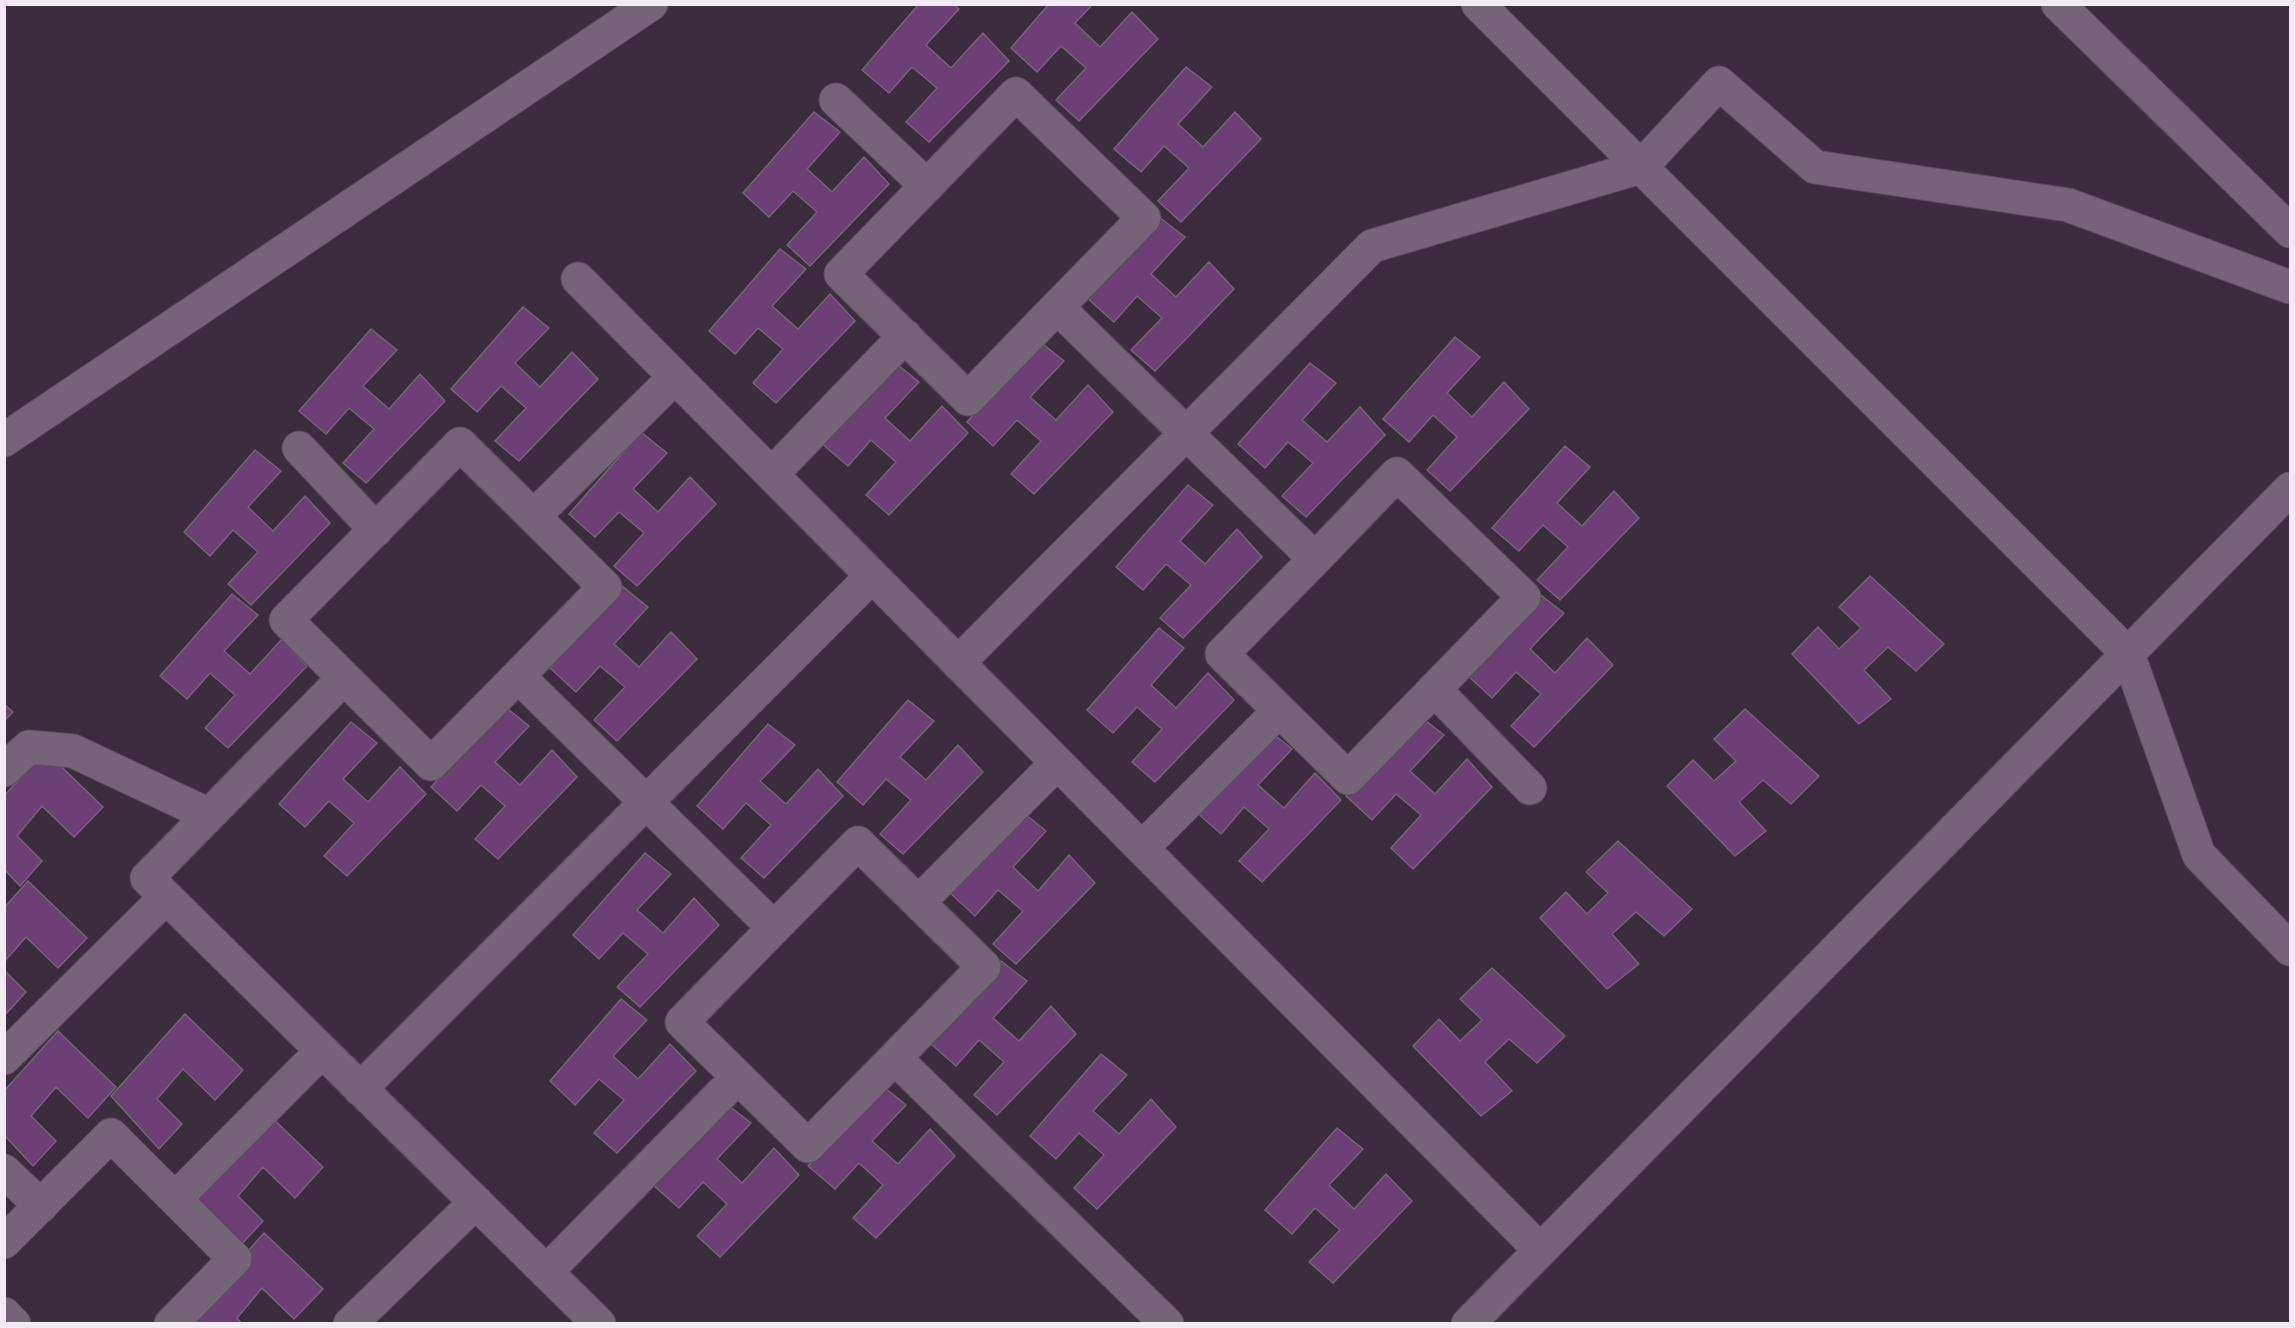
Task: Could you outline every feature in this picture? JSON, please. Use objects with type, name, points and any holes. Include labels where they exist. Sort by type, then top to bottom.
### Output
[{"type":"street","points":[[4,440],[651,4]]},
{"type":"street","points":[[1478,4],[2128,654],[2199,855],[2290,950]]},
{"type":"street","points":[[2058,4],[2290,231]]},
{"type":"street","points":[[958,663],[1372,246],[1641,167],[1719,83],[1815,167],[2068,205],[2290,287]]},
{"type":"street","points":[[1016,94],[1144,218],[968,399],[841,274],[927,186],[1016,94]]},
{"type":"street","points":[[836,100],[927,186]]},
{"type":"street","points":[[578,279],[1540,1250]]},
{"type":"street","points":[[1057,307],[1314,558]]},
{"type":"street","points":[[772,474],[905,336]]},
{"type":"street","points":[[534,516],[675,377]]},
{"type":"street","points":[[460,444],[605,587],[431,764],[286,620],[376,530],[460,444]]},
{"type":"street","points":[[299,448],[376,530]]},
{"type":"street","points":[[1397,474],[1524,597],[1348,778],[1222,654],[1314,558],[1397,474]]},
{"type":"street","points":[[1468,1323],[2290,489]]},
{"type":"street","points":[[360,1089],[872,576]]},
{"type":"street","points":[[518,676],[774,928]]},
{"type":"street","points":[[345,678],[147,879],[599,1323]]},
{"type":"street","points":[[1434,689],[1530,788]]},
{"type":"street","points":[[1142,848],[1279,711]]},
{"type":"street","points":[[4,771],[29,747],[73,752],[209,816]]},
{"type":"street","points":[[919,902],[1057,763]]},
{"type":"street","points":[[858,843],[984,967],[808,1146],[682,1022],[774,928],[858,843]]},
{"type":"street","points":[[6,1052],[166,897]]},
{"type":"street","points":[[175,1199],[322,1051]]},
{"type":"street","points":[[895,1058],[1167,1323]]},
{"type":"street","points":[[546,1272],[738,1077]]},
{"type":"street","points":[[4,1242],[111,1135],[235,1259],[171,1323]]},
{"type":"street","points":[[4,1172],[41,1206]]},
{"type":"street","points":[[350,1323],[476,1202]]},
{"type":"street","points":[[4,1314],[14,1323]]},
{"type":"building","points":[[919,4],[954,4],[959,9],[926,45],[951,68],[983,33],[1009,61],[929,142],[906,122],[937,88],[912,67],[889,93],[862,70]]},
{"type":"building","points":[[1049,4],[1093,4],[1075,23],[1100,47],[1132,12],[1158,39],[1079,121],[1056,100],[1086,68],[1061,46],[1037,72],[1011,48]]},
{"type":"building","points":[[1186,67],[1212,87],[1178,124],[1203,147],[1235,112],[1261,139],[1181,222],[1158,201],[1189,168],[1164,146],[1141,172],[1114,149]]},
{"type":"building","points":[[814,112],[840,132],[807,169],[832,192],[864,157],[889,184],[810,266],[787,245],[817,212],[793,191],[769,217],[743,193]]},
{"type":"building","points":[[1159,217],[1185,237],[1151,274],[1176,297],[1209,262],[1234,289],[1155,371],[1131,350],[1162,318],[1137,296],[1114,322],[1087,298]]},
{"type":"building","points":[[780,249],[806,269],[772,306],[798,329],[830,294],[855,321],[776,403],[753,383],[783,349],[758,328],[735,354],[709,331]]},
{"type":"building","points":[[523,307],[549,328],[515,363],[540,387],[572,352],[598,379],[519,461],[495,441],[526,408],[501,386],[477,412],[451,389]]},
{"type":"building","points":[[371,329],[397,350],[363,386],[389,409],[420,374],[445,401],[366,483],[343,463],[374,429],[349,408],[326,434],[299,411]]},
{"type":"building","points":[[1455,337],[1480,357],[1447,393],[1472,417],[1504,382],[1529,409],[1450,491],[1427,470],[1457,437],[1433,415],[1409,442],[1383,419]]},
{"type":"building","points":[[1038,340],[1064,361],[1030,397],[1056,420],[1088,385],[1113,412],[1034,494],[1011,474],[1041,441],[1017,420],[993,446],[967,422]]},
{"type":"building","points":[[893,361],[919,382],[885,418],[910,441],[942,406],[968,433],[889,515],[866,495],[896,462],[871,440],[848,466],[821,443]]},
{"type":"building","points":[[1310,363],[1336,383],[1302,420],[1327,442],[1360,407],[1385,435],[1306,517],[1282,496],[1313,463],[1288,442],[1265,468],[1238,444]]},
{"type":"building","points":[[641,432],[667,453],[633,489],[658,512],[690,477],[716,504],[637,586],[614,566],[644,533],[619,512],[595,537],[569,514]]},
{"type":"building","points":[[1565,446],[1590,467],[1557,503],[1582,526],[1614,491],[1639,518],[1560,600],[1537,580],[1568,547],[1543,525],[1519,551],[1492,528]]},
{"type":"building","points":[[255,450],[281,471],[248,507],[273,531],[305,496],[330,523],[251,605],[228,584],[258,552],[233,530],[210,556],[184,532]]},
{"type":"building","points":[[1188,485],[1213,505],[1180,541],[1205,564],[1237,529],[1262,557],[1183,638],[1160,618],[1191,585],[1166,564],[1143,590],[1116,567]]},
{"type":"building","points":[[1870,576],[1944,644],[1916,671],[1888,647],[1864,670],[1891,699],[1859,724],[1792,654],[1818,627],[1839,649],[1861,628],[1839,607]]},
{"type":"building","points":[[622,586],[648,607],[614,644],[639,667],[671,632],[697,659],[617,741],[594,720],[625,687],[600,666],[576,692],[550,668]]},
{"type":"building","points":[[1538,593],[1564,613],[1530,649],[1555,673],[1587,638],[1613,665],[1534,747],[1511,726],[1541,694],[1516,672],[1492,698],[1466,674]]},
{"type":"building","points":[[232,594],[258,615],[224,651],[250,674],[282,639],[307,666],[228,748],[205,728],[235,695],[210,673],[187,699],[160,676]]},
{"type":"building","points":[[1159,628],[1184,648],[1151,685],[1176,708],[1208,673],[1234,700],[1155,782],[1132,762],[1162,729],[1137,707],[1113,733],[1087,710]]},
{"type":"building","points":[[908,700],[934,721],[900,757],[926,780],[958,745],[983,772],[903,854],[880,834],[911,800],[886,779],[863,805],[837,782]]},
{"type":"building","points":[[4,704],[13,712],[4,721]]},
{"type":"building","points":[[503,705],[529,726],[495,762],[520,785],[552,750],[577,777],[498,859],[475,839],[505,806],[481,785],[457,811],[431,787]]},
{"type":"building","points":[[1745,709],[1819,776],[1791,804],[1763,780],[1739,802],[1766,831],[1735,856],[1667,786],[1693,760],[1714,781],[1736,761],[1714,739]]},
{"type":"building","points":[[1417,714],[1444,735],[1410,771],[1435,794],[1467,759],[1492,787],[1413,869],[1391,848],[1421,815],[1396,794],[1372,820],[1346,796]]},
{"type":"building","points":[[351,722],[377,743],[343,779],[368,802],[400,767],[426,794],[347,876],[324,856],[354,823],[329,801],[305,827],[279,804]]},
{"type":"building","points":[[768,724],[795,745],[760,781],[786,804],[818,769],[843,796],[764,878],[741,858],[771,825],[746,803],[723,829],[697,806]]},
{"type":"building","points":[[1266,728],[1292,749],[1258,785],[1284,808],[1315,773],[1341,800],[1262,882],[1239,861],[1269,829],[1244,807],[1221,834],[1194,810]]},
{"type":"building","points":[[45,751],[103,807],[74,837],[42,806],[17,836],[42,861],[20,886],[4,869],[4,796]]},
{"type":"building","points":[[1020,810],[1046,831],[1013,867],[1038,891],[1069,855],[1095,883],[1016,964],[993,944],[1023,911],[998,890],[975,916],[949,892]]},
{"type":"building","points":[[1618,841],[1692,909],[1664,936],[1636,912],[1612,934],[1639,964],[1607,989],[1540,918],[1566,892],[1587,914],[1608,893],[1586,872]]},
{"type":"building","points":[[645,853],[671,874],[637,910],[663,933],[694,898],[719,925],[640,1007],[617,987],[648,954],[623,933],[599,959],[573,935]]},
{"type":"building","points":[[28,881],[87,938],[58,968],[26,937],[4,962],[4,908]]},
{"type":"building","points":[[1001,961],[1027,981],[993,1018],[1019,1041],[1051,1006],[1076,1034],[997,1115],[974,1095],[1004,1062],[979,1040],[956,1066],[930,1043]]},
{"type":"building","points":[[1492,968],[1565,1036],[1537,1063],[1509,1039],[1485,1062],[1512,1091],[1481,1116],[1413,1046],[1439,1019],[1460,1041],[1482,1020],[1460,999]]},
{"type":"building","points":[[4,970],[26,992],[4,1016]]},
{"type":"building","points":[[621,999],[647,1020],[613,1056],[638,1079],[670,1044],[696,1071],[617,1153],[594,1133],[624,1100],[599,1079],[575,1105],[550,1081]]},
{"type":"building","points":[[185,1014],[243,1070],[215,1100],[183,1069],[157,1099],[182,1124],[159,1149],[111,1096]]},
{"type":"building","points":[[58,1031],[116,1087],[88,1118],[56,1087],[31,1116],[56,1141],[33,1166],[4,1135],[4,1091]]},
{"type":"building","points":[[1101,1054],[1127,1075],[1093,1111],[1119,1134],[1151,1099],[1176,1127],[1097,1209],[1074,1188],[1104,1155],[1079,1133],[1056,1159],[1030,1136]]},
{"type":"building","points":[[880,1084],[906,1105],[872,1141],[898,1164],[930,1129],[955,1156],[876,1238],[853,1218],[883,1185],[859,1163],[835,1189],[808,1166]]},
{"type":"building","points":[[725,1103],[751,1123],[717,1159],[742,1183],[774,1148],[799,1175],[720,1257],[697,1236],[727,1204],[703,1182],[679,1208],[653,1185]]},
{"type":"building","points":[[265,1111],[323,1167],[295,1198],[263,1167],[238,1196],[263,1221],[240,1246],[192,1193]]},
{"type":"building","points":[[1337,1128],[1363,1149],[1329,1185],[1354,1209],[1386,1174],[1412,1201],[1333,1283],[1309,1262],[1340,1230],[1315,1208],[1292,1234],[1265,1210]]},
{"type":"building","points":[[264,1233],[323,1289],[294,1319],[262,1288],[237,1318],[242,1324],[199,1324],[191,1315]]}]
